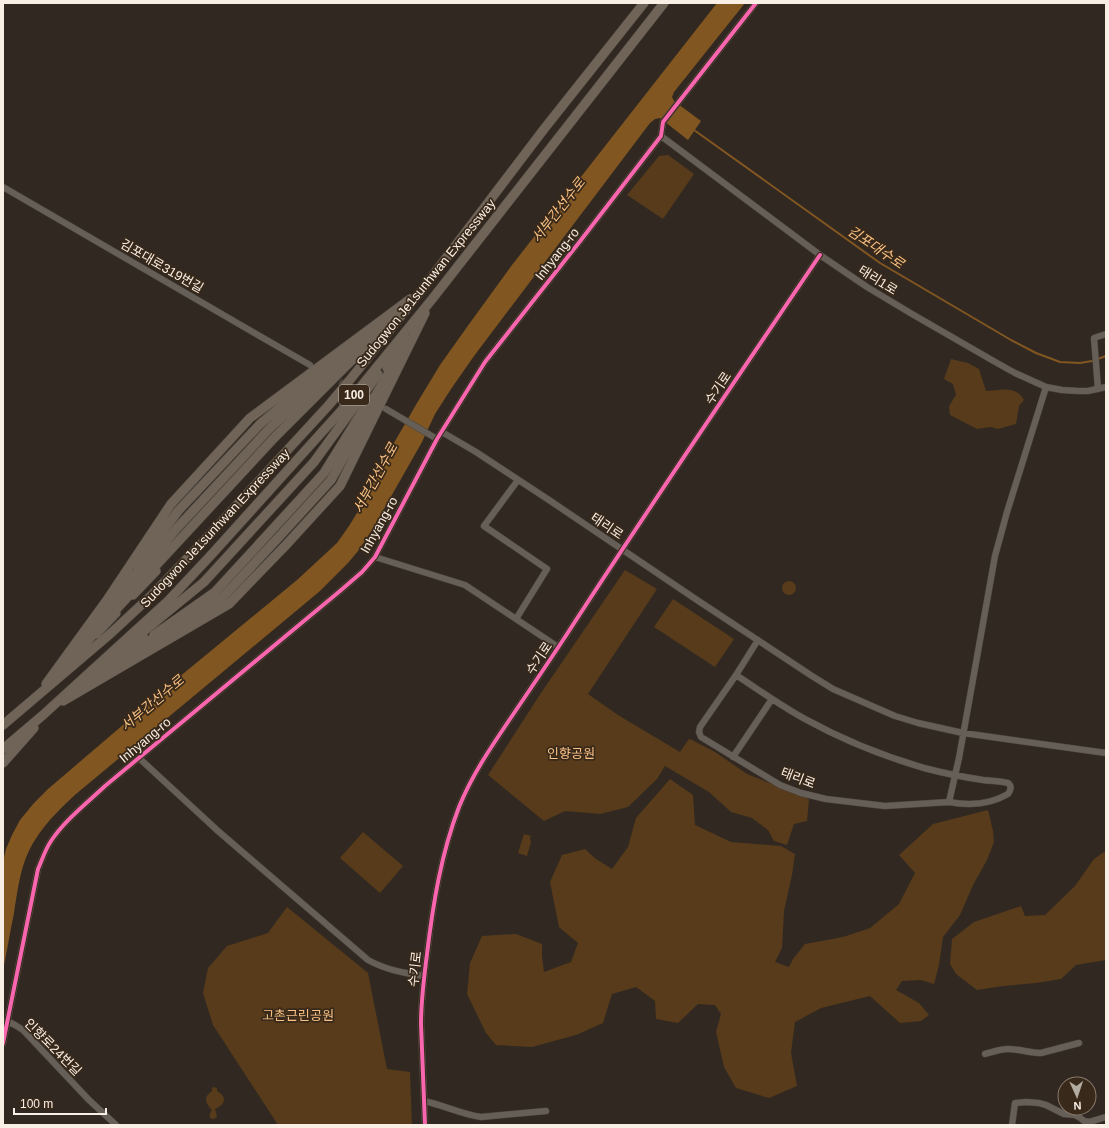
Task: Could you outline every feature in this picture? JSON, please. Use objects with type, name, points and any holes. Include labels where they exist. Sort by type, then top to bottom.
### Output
[{"type":"highway","name":"Sudogwon Je1sunhwan Expressway","points":[[3,726],[133,614],[169,578],[328,406],[421,291],[544,129],[644,3]]},
{"type":"highway","name":"Sudogwon Je1sunhwan Expressway","points":[[3,749],[181,588],[341,411],[433,298],[664,3]]},
{"type":"highway","points":[[38,697],[107,600],[171,504],[250,418],[421,291]]},
{"type":"highway","points":[[38,697],[183,514],[262,428],[421,291]]},
{"type":"highway","points":[[38,697],[262,457],[421,291]]},
{"type":"highway","points":[[50,708],[229,604],[296,534],[340,486],[433,298]]},
{"type":"highway","points":[[50,708],[218,594],[328,476],[433,298]]},
{"type":"highway","points":[[3,763],[26,738],[50,708],[204,582],[314,462],[433,298]]},
{"type":"street","name":"Inhyang-ro","points":[[3,1043],[38,869],[50,842],[63,825],[105,786],[348,584],[362,572],[375,557],[437,439],[485,362],[661,136],[663,122],[756,3]]},
{"type":"street","name":"태리1로","points":[[661,136],[820,255],[867,287],[1015,373],[1046,387],[1062,390],[1088,391],[1106,387]]},
{"type":"street","name":"김포대로319번길","points":[[3,186],[310,364]]},
{"type":"street","name":"수기로","points":[[425,1125],[421,1024],[424,976],[433,906],[451,831],[460,805],[487,753],[820,255]]},
{"type":"street","points":[[1098,389],[1094,338],[1106,334]]},
{"type":"street","points":[[949,802],[995,556],[1007,512],[1046,387]]},
{"type":"street","points":[[386,409],[437,439]]},
{"type":"street","name":"태리로","points":[[442,432],[476,452],[833,689],[895,716],[918,723],[963,733],[1106,753]]},
{"type":"street","points":[[516,619],[547,569],[484,526],[518,480]]},
{"type":"street","name":"수기로","points":[[375,557],[465,585],[558,647]]},
{"type":"street","name":"태리로","points":[[736,675],[772,699],[818,726],[862,746],[894,759],[923,768],[955,775],[1008,783],[1010,786],[1010,792],[1005,796],[990,802],[970,805],[949,802],[879,806],[810,796],[780,785],[701,737],[699,730],[758,640]]},
{"type":"street","points":[[734,757],[772,699]]},
{"type":"street","name":"수기로","points":[[139,758],[224,836],[368,960],[389,970],[424,976]]},
{"type":"street","name":"인향로24번길","points":[[7,1021],[23,1030],[116,1125]]},
{"type":"street","points":[[985,1054],[1003,1049],[1041,1053],[1079,1043]]},
{"type":"street","points":[[424,1101],[481,1117],[546,1111]]},
{"type":"street","points":[[1012,1125],[1015,1103],[1026,1102],[1039,1103],[1064,1114],[1076,1115],[1084,1121],[1089,1122],[1106,1117]]},
{"type":"green space","points":[[668,155],[694,174],[663,219],[627,195],[659,156]]},
{"type":"green space","points":[[951,359],[968,363],[979,369],[986,391],[1002,389],[1012,390],[1021,395],[1024,400],[1019,406],[1016,424],[998,429],[991,427],[977,429],[950,415],[949,406],[956,395],[953,384],[944,379]]},
{"type":"green space","name":"인향공원","points":[[625,570],[657,589],[588,694],[618,715],[680,752],[689,739],[692,740],[715,752],[747,774],[809,799],[807,821],[794,824],[787,845],[774,841],[768,830],[752,818],[731,812],[709,792],[665,766],[657,779],[628,807],[600,814],[565,811],[544,821],[488,775],[541,693]]},
{"type":"green space","points":[[789,581],[794,583],[796,588],[794,593],[789,595],[784,593],[782,588],[784,583]]},
{"type":"green space","points":[[673,599],[734,639],[715,667],[654,627]]},
{"type":"green space","points":[[670,779],[693,795],[695,825],[731,842],[781,846],[795,854],[784,911],[782,948],[775,962],[789,967],[793,959],[805,944],[843,937],[870,928],[899,904],[915,873],[899,855],[933,824],[988,810],[994,842],[987,860],[973,885],[960,915],[943,937],[939,965],[934,984],[921,980],[902,981],[896,990],[919,1003],[929,1015],[921,1021],[900,1023],[870,996],[821,1008],[795,1022],[791,1053],[797,1086],[769,1098],[736,1088],[724,1067],[716,1032],[721,1014],[715,1005],[698,1004],[678,1023],[656,1019],[655,1001],[636,987],[612,994],[603,1023],[576,1035],[532,1047],[496,1045],[486,1033],[467,994],[470,963],[482,936],[516,934],[542,944],[544,972],[571,962],[578,943],[559,927],[550,882],[562,855],[585,849],[596,859],[612,869],[628,847],[636,818]]},
{"type":"green space","points":[[363,832],[403,866],[380,893],[340,858]]},
{"type":"green space","points":[[524,834],[531,836],[527,856],[518,853]]},
{"type":"green space","points":[[1104,852],[1106,853],[1106,960],[1076,965],[1061,979],[977,990],[956,974],[950,964],[952,939],[974,922],[1021,906],[1025,916],[1045,915],[1075,886],[1094,859]]},
{"type":"green space","name":"고촌근린공원","points":[[287,907],[368,973],[387,1069],[410,1072],[412,1125],[278,1125],[213,1025],[203,993],[208,968],[227,946],[268,933]]},
{"type":"green space","points":[[213,1087],[217,1088],[217,1091],[223,1096],[224,1101],[215,1109],[217,1116],[212,1119],[210,1117],[210,1113],[212,1110],[207,1103],[206,1098],[212,1091]]},
{"type":"water","name":"서부간선수로","points":[[717,3],[745,3],[674,92],[672,97],[674,101],[701,121],[688,140],[660,118],[655,119],[650,123],[474,356],[451,389],[435,414],[422,442],[372,530],[348,563],[320,591],[76,794],[59,810],[39,833],[30,848],[23,866],[3,970],[3,862],[6,849],[20,820],[48,789],[178,678],[297,580],[337,543],[357,513],[387,455],[440,365],[512,265]]},
{"type":"waterway","name":"김포대수로","points":[[694,130],[880,263],[1011,340],[1036,353],[1060,362],[1080,363],[1106,356]]},
{"type":"tunnel","points":[[332,377],[359,393]]},
{"type":"cycle path","points":[[3,1043],[38,869],[45,851],[51,841],[69,819],[105,786],[340,591],[362,572],[375,557],[437,439],[485,362],[661,136],[663,122],[756,3]]},
{"type":"cycle path","points":[[425,1125],[421,1024],[425,971],[438,879],[447,843],[464,795],[496,740],[820,255]]}]
